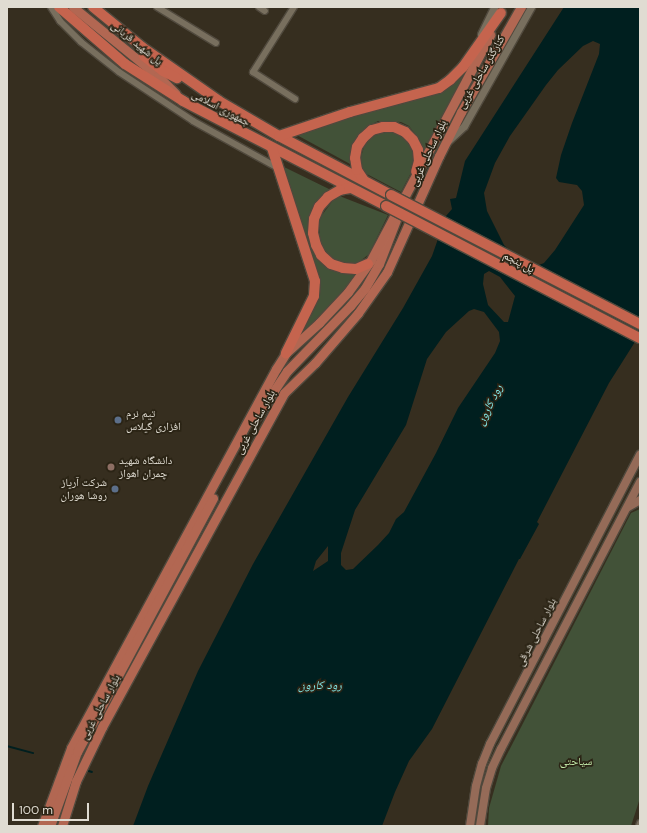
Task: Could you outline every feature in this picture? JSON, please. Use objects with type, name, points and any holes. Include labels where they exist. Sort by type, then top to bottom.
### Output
[{"type":"highway","name":"جمهوری اسلامی","points":[[59,7],[124,64],[183,101],[386,206]]},
{"type":"highway","name":"پل شهید قربانی","points":[[85,7],[163,71],[195,86]]},
{"type":"highway","name":"جمهوری اسلامی","points":[[93,7],[137,43],[195,86],[280,136],[391,194]]},
{"type":"highway","points":[[280,136],[350,112],[438,88],[450,80],[469,58],[500,9]]},
{"type":"highway","points":[[363,179],[358,170],[355,158],[357,147],[363,138],[372,130],[383,127],[394,127],[405,132],[413,140],[418,150],[419,162],[416,172]]},
{"type":"highway","points":[[272,148],[315,282],[314,296],[286,353]]},
{"type":"highway","points":[[350,188],[340,190],[328,198],[319,207],[314,220],[313,232],[316,245],[321,255],[331,264],[343,268],[356,268],[368,264]]},
{"type":"highway","name":"پل پنجم","points":[[391,194],[640,324]]},
{"type":"highway","name":"پل پنجم","points":[[386,206],[640,338]]},
{"type":"main road","name":"پل شهید قربانی","points":[[73,7],[158,76],[183,101]]},
{"type":"main road","name":"بلوار ساحلی غربی","points":[[62,826],[76,781],[102,727],[284,393],[315,362],[358,313],[387,272],[461,112],[521,7]]},
{"type":"main road","name":"بلوار ساحلی غربی","points":[[42,826],[71,748],[107,678],[286,353],[334,308],[348,292],[368,264],[500,9]]},
{"type":"main road","name":"بلوار ساحلی غربی","points":[[50,826],[77,752],[260,410],[286,371],[365,288],[392,234],[407,188]]},
{"type":"main road","name":"بلوار ساحلی شرقی","points":[[470,826],[476,786],[482,764],[490,744],[640,455]]},
{"type":"main road","name":"بلوار ساحلی شرقی","points":[[480,826],[486,788],[492,768],[640,482]]},
{"type":"main road","points":[[627,507],[640,500]]},
{"type":"main road","points":[[611,511],[622,517]]},
{"type":"street","points":[[51,7],[60,21],[81,42],[119,72],[194,121],[279,169]]},
{"type":"street","points":[[157,7],[216,43]]},
{"type":"street","points":[[294,7],[253,72],[295,99]]},
{"type":"street","name":"کنارگذر ساحلی غربی","points":[[445,144],[464,126],[531,7]]},
{"type":"green space","points":[[473,58],[420,160],[419,139],[409,126],[401,122],[378,121],[367,127],[363,132],[352,165],[295,134],[392,105],[437,94],[447,88]]},
{"type":"green space","points":[[393,127],[412,142],[414,160],[412,171],[401,192],[361,171],[360,160],[366,140],[371,134]]},
{"type":"green space","points":[[282,166],[331,190],[317,206],[317,257],[322,264],[329,269],[346,274],[362,270],[325,312],[296,338],[319,292]]},
{"type":"green space","points":[[337,195],[388,215],[369,254],[358,263],[349,266],[328,258],[320,244],[319,219]]},
{"type":"green space","name":"سیاحتی","points":[[640,509],[640,798],[631,826],[488,826],[489,808],[501,766],[631,513]]},
{"type":"water","name":"رود کارون","points":[[564,7],[640,7],[640,334],[609,383],[537,522],[539,524],[519,559],[432,729],[409,761],[382,826],[133,826],[148,786],[198,671],[253,564],[348,397],[403,308],[432,256],[446,216],[452,209],[450,199],[456,198],[465,161]],"holes":[[[593,41],[600,44],[599,54],[572,123],[561,155],[556,178],[559,182],[577,185],[582,191],[584,205],[555,250],[544,263],[539,265],[510,251],[504,245],[487,211],[484,193],[495,163],[510,136],[558,70],[583,46]],[[489,271],[500,277],[515,296],[508,322],[504,322],[488,305],[483,284],[484,274]],[[474,309],[484,312],[499,332],[500,341],[495,353],[458,408],[436,453],[404,512],[396,519],[389,533],[378,545],[353,569],[346,570],[341,565],[341,553],[355,510],[406,425],[427,359],[446,332],[469,311]],[[328,546],[328,561],[313,571],[316,561]]]},
{"type":"waterway","points":[[7,746],[33,753]]},
{"type":"place","name":"تیم نرم افزاری گیلاس","points":[[118,420]]},
{"type":"place","name":"دانشگاه شهید چمران اهواز","points":[[111,467]]},
{"type":"place","name":"شرکت آریاز روشا هوران","points":[[115,489]]}]
